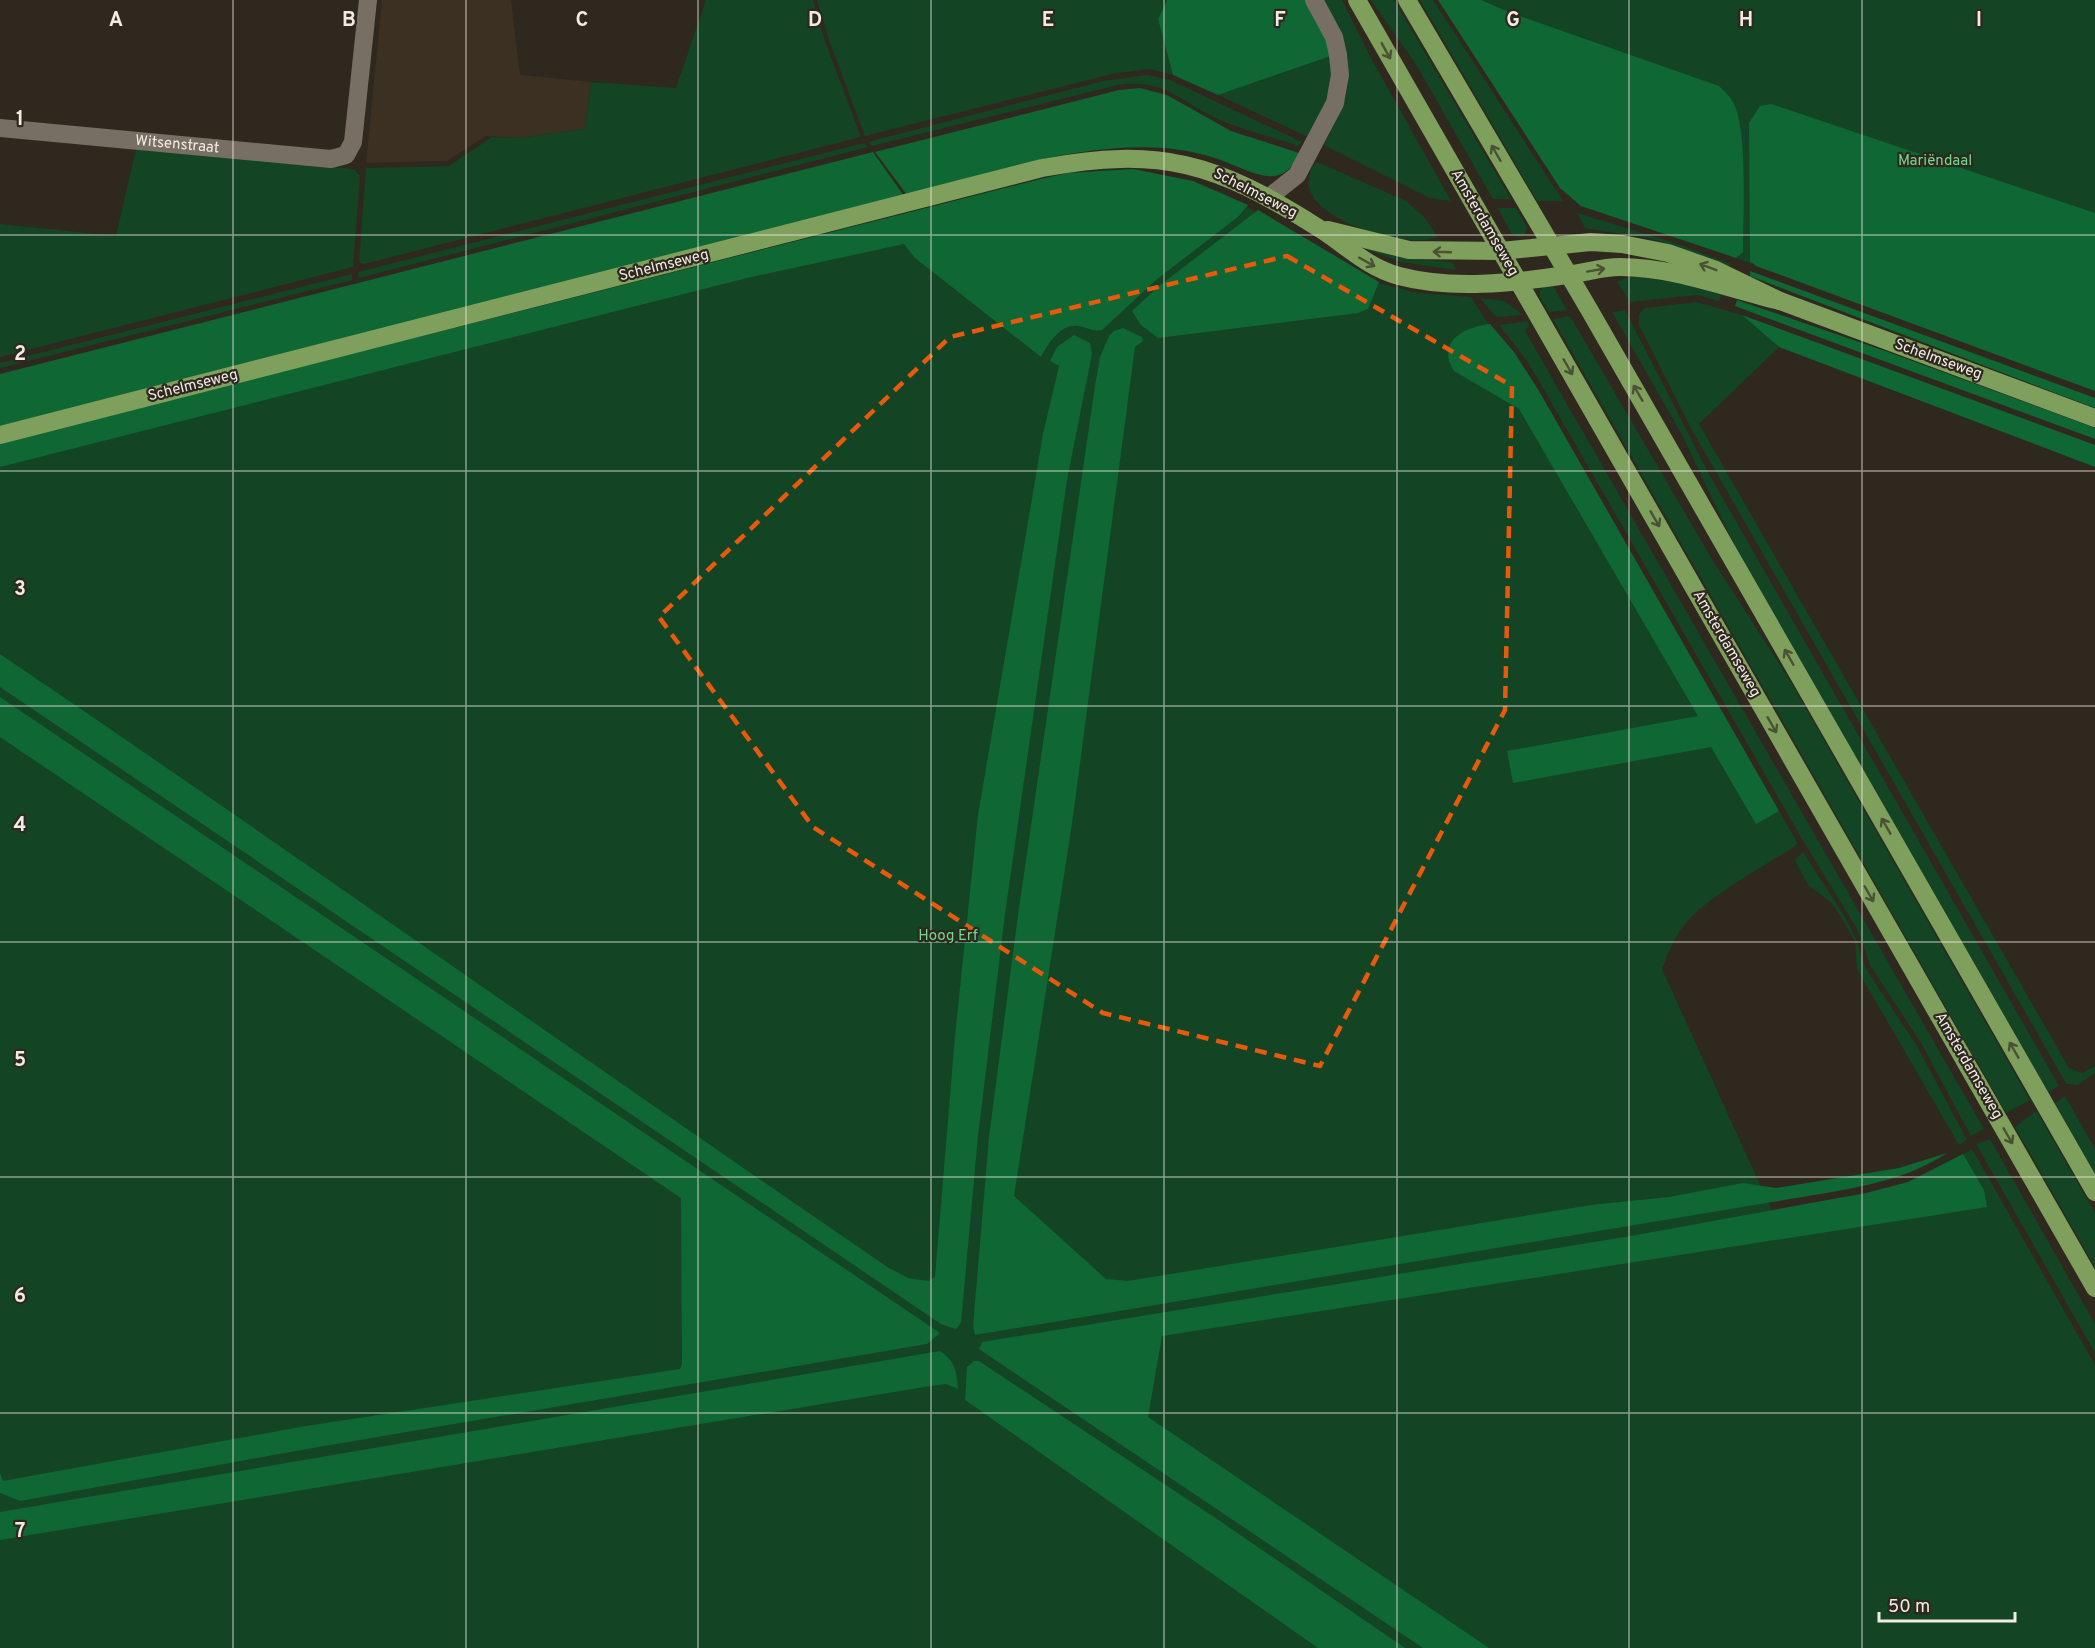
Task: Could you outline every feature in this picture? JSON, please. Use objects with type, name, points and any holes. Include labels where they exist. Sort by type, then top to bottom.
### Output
[{"type":"main road","name":"Amsterdamseweg","points":[[1357,0],[2095,1288]]},
{"type":"main road","points":[[1407,0],[1569,275],[2095,1192]]},
{"type":"main road","name":"Schelmseweg","points":[[0,435],[1059,165],[1123,158],[1180,162],[1225,176],[1320,228],[1350,252],[1375,267],[1398,276],[1469,283],[1518,281],[1622,267],[1674,274],[1780,301]]},
{"type":"main road","name":"Schelmseweg","points":[[1320,228],[1409,250],[1501,251],[1599,243],[1668,253],[1716,270],[1780,301],[2095,418]]},
{"type":"street","name":"Witsenstraat","points":[[0,128],[331,159],[346,155],[351,149],[368,0]]},
{"type":"street","points":[[1268,198],[1297,175],[1335,103],[1340,75],[1338,55],[1334,37],[1314,0]]},
{"type":"highlighted area","points":[[1287,256],[1512,386],[1505,710],[1320,1066],[1103,1013],[813,827],[659,617],[950,337]]},
{"type":"shaded area","points":[[382,0],[511,0],[520,75],[591,82],[585,129],[519,138],[486,136],[447,161],[366,163]]},
{"type":"green space","points":[[706,0],[813,0],[826,44],[861,137],[364,264],[359,262],[366,168],[449,166],[492,137],[519,138],[585,129],[591,82],[676,88]]},
{"type":"green space","points":[[817,0],[1167,0],[1158,19],[1173,75],[1150,69],[1116,73],[865,136],[830,43]]},
{"type":"green space","points":[[1167,0],[1305,0],[1329,45],[1331,56],[1218,95],[1173,75],[1158,19]]},
{"type":"green space","points":[[1322,0],[1342,0],[1372,60],[1451,201],[1430,198],[1324,145],[1346,98],[1348,78]]},
{"type":"green space","points":[[1371,0],[1394,0],[1511,199],[1493,199],[1417,66]]},
{"type":"green space","points":[[1420,0],[1433,0],[1563,201],[1537,201]]},
{"type":"green space","name":"Mariëndaal","points":[[1438,0],[2095,0],[2095,391],[1736,258]]},
{"type":"green space","points":[[1438,0],[1481,0],[1511,13],[1719,86],[1734,104],[1741,135],[1744,176],[1743,252],[1736,258],[1581,206],[1560,188]]},
{"type":"green space","points":[[1331,56],[1330,89],[1308,137],[1218,95]]},
{"type":"green space","points":[[1147,75],[1170,80],[1302,142],[1299,146],[1239,127],[1206,113],[1161,88],[1135,84],[1118,85],[872,146],[868,142],[1103,81]]},
{"type":"green space","points":[[1140,88],[1167,95],[1231,131],[1299,153],[1292,166],[1283,173],[1263,176],[1199,153],[1165,148],[1132,147],[1099,150],[1034,161],[907,195],[875,152],[1119,90]]},
{"type":"green space","points":[[1771,104],[2095,213],[2095,391],[1756,266],[1750,261],[1749,123],[1760,106]]},
{"type":"green space","points":[[864,143],[868,147],[359,278],[358,272]]},
{"type":"green space","points":[[136,149],[354,169],[360,176],[353,267],[0,357],[0,224],[116,236]]},
{"type":"green space","points":[[873,152],[904,196],[0,426],[0,374]]},
{"type":"green space","points":[[1317,162],[1406,201],[1425,218],[1437,237],[1423,240],[1382,235],[1338,218],[1322,206],[1311,193],[1309,178],[1312,167]]},
{"type":"green space","points":[[1133,169],[1193,181],[1248,205],[1239,216],[1156,280],[1102,330],[1078,326],[1066,328],[1051,341],[1041,357],[915,258],[904,244],[747,278],[0,467],[0,443],[1045,178],[1068,173]]},
{"type":"green space","name":"Hoog Erf","points":[[1105,170],[1133,170],[1221,192],[1378,283],[1418,293],[1471,297],[1592,487],[1798,844],[1723,892],[1695,913],[1678,934],[1662,969],[1772,1211],[1851,1198],[1900,1185],[1948,1164],[1972,1149],[2095,1365],[2095,1648],[0,1648],[0,444],[1044,178]]},
{"type":"green space","points":[[1498,208],[1516,208],[1527,227],[1525,234],[1518,237],[1511,233]]},
{"type":"green space","points":[[1258,210],[1379,282],[1368,309],[1358,313],[1158,338],[1141,325],[1132,311],[1159,286]]},
{"type":"green space","points":[[1577,213],[1672,242],[1731,264],[1728,266],[1653,239],[1585,228]]},
{"type":"green space","points":[[1359,247],[1403,258],[1452,262],[1456,270],[1401,262]]},
{"type":"green space","points":[[1750,271],[2095,398],[2095,408],[1750,276]]},
{"type":"green space","points":[[352,274],[352,280],[0,368],[0,363]]},
{"type":"green space","points":[[1636,276],[1684,284],[1721,295],[1719,301],[1697,295],[1630,302],[1617,282]]},
{"type":"green space","points":[[1544,286],[1553,286],[1567,310],[1549,312],[1540,297],[1540,290]]},
{"type":"green space","points":[[1480,298],[1504,301],[1523,315],[1496,317]]},
{"type":"green space","points":[[1737,300],[1888,352],[2095,428],[2095,439],[1735,306]]},
{"type":"green space","points":[[1697,302],[1742,315],[1779,347],[1699,424],[2069,1068],[2082,1073],[2095,1066],[2095,1073],[2078,1085],[2067,1084],[2064,1080],[1692,430],[1639,325],[1639,314],[1645,308]]},
{"type":"green space","points":[[1625,310],[1709,474],[2059,1086],[2048,1092],[1736,548],[1682,435],[1612,312]]},
{"type":"green space","points":[[1742,315],[2095,445],[2095,467],[1779,347]]},
{"type":"green space","points":[[1570,316],[1713,561],[1789,679],[2030,1100],[2006,1113],[1553,319]]},
{"type":"green space","points":[[1527,321],[1529,326],[1525,331],[1984,1129],[1971,1136],[1921,1043],[1871,967],[1857,929],[1802,839],[1543,388],[1527,361],[1499,325]]},
{"type":"green space","points":[[1490,324],[1514,352],[1539,391],[1779,811],[1756,824],[1711,747],[1513,783],[1507,751],[1698,716],[1519,409],[1454,371],[1449,360],[1450,344],[1456,337],[1471,328]]},
{"type":"green space","points":[[1123,328],[1142,337],[1143,341],[1135,347],[1072,824],[1014,1196],[1106,1279],[1128,1281],[1591,1205],[1669,1197],[1743,1183],[1776,1188],[1899,1168],[1947,1153],[1921,1168],[1894,1178],[1838,1191],[975,1335],[973,1326],[989,1137],[1018,915],[1095,386],[1100,357],[1109,336],[1114,331]]},
{"type":"green space","points":[[1074,335],[1090,343],[1092,354],[1067,480],[1005,914],[978,1136],[961,1323],[956,1329],[941,1324],[0,687],[0,654],[889,1268],[908,1278],[928,1281],[935,1277],[955,1036],[978,815],[1043,434],[1059,366],[1050,361],[1057,347]]},
{"type":"green space","points":[[0,697],[940,1333],[927,1344],[307,1449],[20,1501],[0,1493],[0,1473],[3,1481],[306,1426],[680,1369],[682,1364],[681,1198],[0,737]]},
{"type":"green space","points":[[1803,852],[1845,917],[1856,939],[1866,969],[1917,1046],[1967,1140],[1959,1145],[1857,969],[1855,941],[1833,904],[1808,885],[1795,859]]},
{"type":"green space","points":[[2065,1096],[2095,1149],[2095,1174],[2055,1103]]},
{"type":"green space","points":[[2037,1112],[2095,1213],[2095,1267],[2015,1127]]},
{"type":"green space","points":[[1990,1139],[2095,1324],[2095,1353],[1976,1144]]},
{"type":"green space","points":[[1963,1154],[1984,1190],[1987,1207],[1162,1336],[1148,1417],[1489,1648],[1423,1648],[979,1349],[982,1342],[1631,1236],[1866,1193],[1908,1182]]},
{"type":"green space","points":[[940,1351],[954,1367],[958,1389],[946,1384],[931,1386],[0,1540],[0,1512]]},
{"type":"green space","points":[[974,1361],[979,1361],[1220,1521],[1405,1648],[1318,1648],[965,1400],[967,1367]]}]
